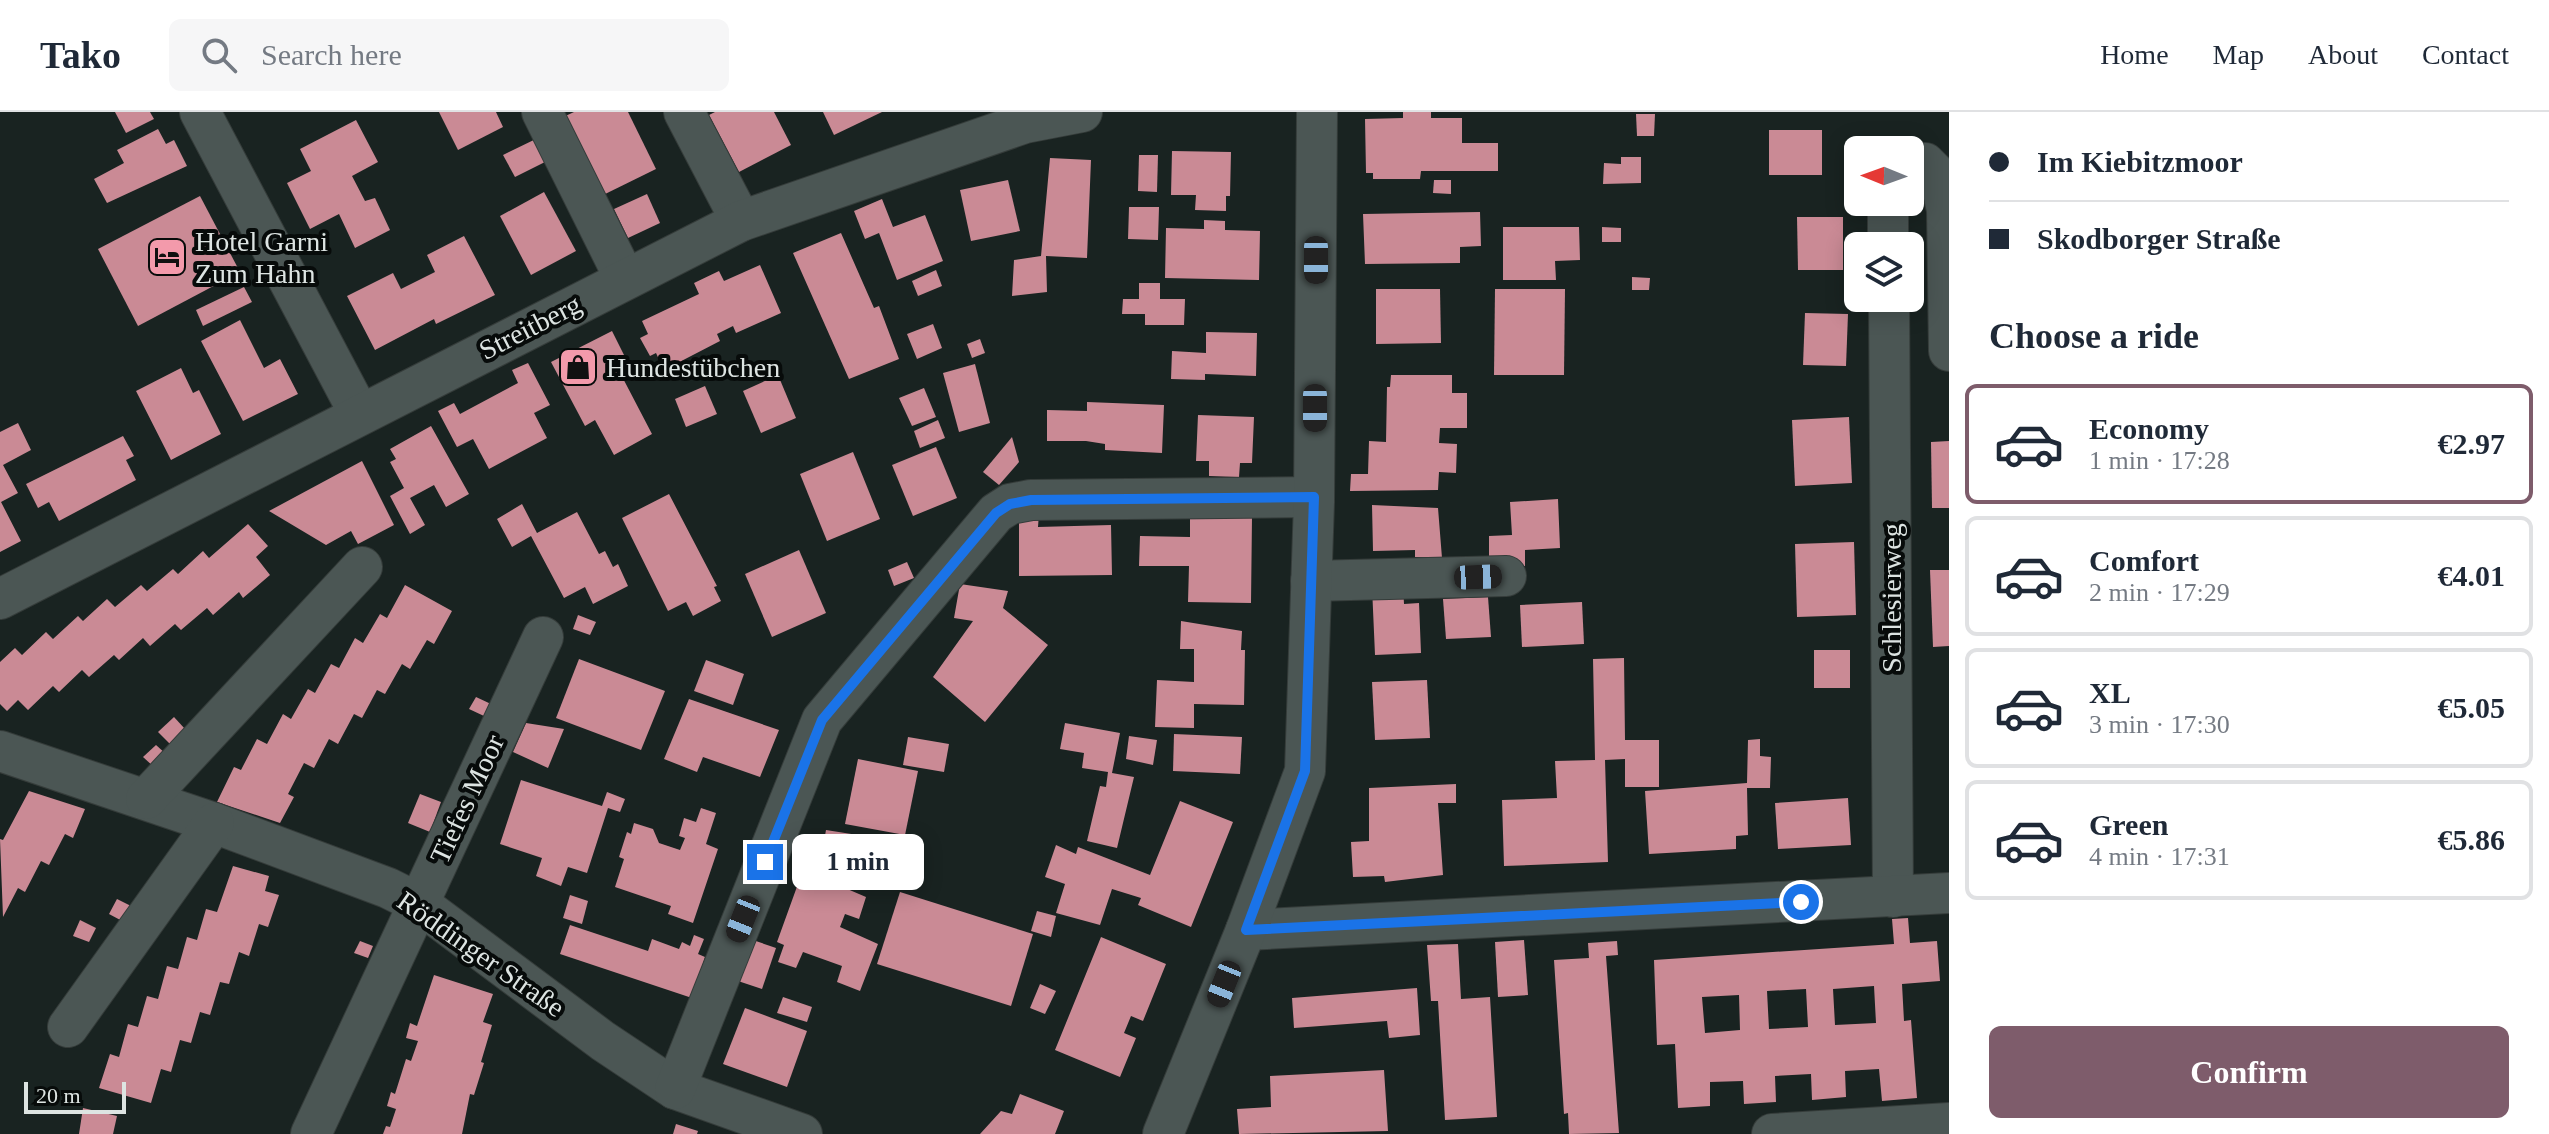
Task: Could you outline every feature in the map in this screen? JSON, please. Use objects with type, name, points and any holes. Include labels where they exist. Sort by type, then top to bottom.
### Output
[{"type":"street","points":[[200,112],[359,413]]},
{"type":"street","points":[[542,112],[625,279]]},
{"type":"street","points":[[684,112],[741,221]]},
{"type":"street","name":"Streitberg","points":[[0,599],[359,413],[741,221],[1025,123],[1082,112]]},
{"type":"street","points":[[1163,1134],[1246,930],[1305,771],[1314,497],[1317,112]]},
{"type":"street","points":[[1924,163],[1940,178],[1947,210],[1949,351]]},
{"type":"street","name":"Schlesierweg","points":[[1889,312],[1893,897]]},
{"type":"street","points":[[675,1089],[822,720],[996,513],[1010,504],[1031,500],[1314,497]]},
{"type":"street","points":[[146,799],[362,567]]},
{"type":"street","points":[[1311,581],[1506,576]]},
{"type":"street","name":"Tiefes Moor","points":[[311,1134],[543,637]]},
{"type":"street","name":"Röddinger Straße","points":[[4,758],[146,799],[388,888],[418,903],[603,1041],[675,1089],[802,1134]]},
{"type":"street","points":[[68,1027],[214,823]]},
{"type":"street","points":[[1246,930],[1949,893]]},
{"type":"street","points":[[1772,1134],[1949,1123]]},
{"type":"building","points":[[115,112],[150,112],[154,119],[126,133]]},
{"type":"building","points":[[439,112],[496,112],[503,127],[458,150]]},
{"type":"building","points":[[574,112],[628,112],[656,169],[597,198],[559,119]]},
{"type":"building","points":[[715,112],[774,112],[791,145],[739,172],[709,115]]},
{"type":"building","points":[[823,112],[882,112],[834,135]]},
{"type":"building","points":[[1403,112],[1431,112],[1431,118],[1462,118],[1462,143],[1498,143],[1498,171],[1421,171],[1420,179],[1373,179],[1373,173],[1366,173],[1365,119],[1403,118]]},
{"type":"building","points":[[1636,114],[1655,114],[1654,136],[1637,136]]},
{"type":"building","points":[[356,120],[378,162],[352,176],[365,201],[375,198],[390,230],[355,248],[339,214],[310,229],[287,183],[311,171],[300,149]]},
{"type":"building","points":[[158,129],[166,144],[174,140],[187,166],[107,203],[94,179],[124,163],[117,150]]},
{"type":"building","points":[[1769,130],[1822,130],[1822,175],[1769,175]]},
{"type":"building","points":[[542,136],[553,158],[515,177],[503,155]]},
{"type":"building","points":[[1172,151],[1231,152],[1230,196],[1226,196],[1226,211],[1195,210],[1196,195],[1171,195]]},
{"type":"building","points":[[1139,155],[1158,155],[1157,192],[1138,191]]},
{"type":"building","points":[[1621,157],[1641,157],[1641,183],[1603,184],[1604,163],[1621,164]]},
{"type":"building","points":[[1050,158],[1091,160],[1087,258],[1046,256],[1047,292],[1012,296],[1014,260],[1041,256]]},
{"type":"building","points":[[1008,180],[1020,231],[971,241],[960,190]]},
{"type":"building","points":[[1434,180],[1451,180],[1451,194],[1433,193]]},
{"type":"building","points":[[544,192],[576,251],[531,275],[500,216]]},
{"type":"building","points":[[647,194],[660,223],[628,238],[614,209]]},
{"type":"building","name":"Hotel Garni Zum Hahn","points":[[200,196],[240,272],[138,326],[98,249]]},
{"type":"building","points":[[882,199],[893,227],[925,215],[943,261],[897,280],[879,233],[865,239],[854,211]]},
{"type":"building","points":[[1129,207],[1159,207],[1158,240],[1128,239]]},
{"type":"building","points":[[1480,212],[1481,246],[1460,247],[1460,263],[1365,264],[1363,214]]},
{"type":"building","points":[[1797,217],[1843,217],[1843,270],[1798,270]]},
{"type":"building","points":[[1204,220],[1225,221],[1225,230],[1260,231],[1259,280],[1165,278],[1166,228],[1204,229]]},
{"type":"building","points":[[1503,227],[1579,227],[1580,260],[1555,261],[1556,280],[1503,280]]},
{"type":"building","points":[[1602,227],[1621,228],[1621,242],[1602,242]]},
{"type":"building","points":[[841,233],[874,308],[879,306],[899,359],[849,379],[793,253]]},
{"type":"building","points":[[464,236],[495,295],[436,324],[434,319],[375,350],[347,296],[393,273],[401,289],[435,272],[427,255]]},
{"type":"building","points":[[760,265],[781,313],[736,333],[733,326],[717,334],[720,341],[664,370],[656,353],[650,356],[640,338],[648,334],[642,321],[699,294],[694,283],[719,271],[724,281]]},
{"type":"building","points":[[936,270],[942,286],[918,296],[912,281]]},
{"type":"building","points":[[1632,277],[1650,278],[1649,290],[1632,290]]},
{"type":"building","points":[[1139,283],[1160,283],[1160,299],[1185,299],[1184,325],[1145,325],[1145,314],[1122,314],[1123,299],[1139,299]]},
{"type":"building","points":[[244,287],[252,302],[203,326],[196,310]]},
{"type":"building","points":[[1376,289],[1440,289],[1441,343],[1376,344]]},
{"type":"building","points":[[1495,289],[1565,289],[1564,375],[1494,375]]},
{"type":"building","points":[[1805,313],[1848,314],[1846,366],[1803,365]]},
{"type":"building","points":[[240,320],[264,368],[280,359],[298,394],[243,421],[201,341]]},
{"type":"building","points":[[933,324],[942,348],[917,359],[907,334]]},
{"type":"building","points":[[612,331],[626,359],[616,365],[652,434],[614,455],[595,420],[585,426],[551,362]]},
{"type":"building","points":[[1206,332],[1257,333],[1256,376],[1205,374],[1205,380],[1171,379],[1172,351],[1206,353]]},
{"type":"building","points":[[980,339],[985,353],[972,358],[967,344]]},
{"type":"building","points":[[528,363],[550,405],[534,413],[547,438],[489,469],[473,439],[457,447],[438,411],[454,403],[460,414],[518,383],[512,370]]},
{"type":"building","points":[[975,364],[990,423],[959,432],[943,373]]},
{"type":"building","points":[[181,368],[193,393],[199,390],[221,434],[171,460],[136,391]]},
{"type":"building","points":[[778,375],[796,418],[761,433],[743,391]]},
{"type":"building","points":[[1391,375],[1452,375],[1452,393],[1467,393],[1467,428],[1440,428],[1439,443],[1457,444],[1456,473],[1439,472],[1438,490],[1350,491],[1351,474],[1368,474],[1369,441],[1386,442],[1387,387],[1390,387]]},
{"type":"building","points":[[705,386],[717,414],[686,427],[675,399]]},
{"type":"building","points":[[924,388],[936,417],[912,426],[899,398]]},
{"type":"building","points":[[1087,402],[1164,405],[1162,453],[1105,450],[1105,444],[1086,441],[1047,441],[1047,410],[1087,411]]},
{"type":"building","points":[[1198,415],[1254,417],[1252,463],[1240,463],[1239,477],[1209,476],[1209,461],[1196,461]]},
{"type":"building","points":[[1849,417],[1852,483],[1795,486],[1792,420]]},
{"type":"building","points":[[938,420],[945,438],[920,448],[914,431]]},
{"type":"building","points":[[18,423],[31,450],[3,465],[18,493],[1,502],[21,541],[0,552],[0,432]]},
{"type":"building","points":[[431,426],[469,494],[446,507],[434,485],[410,498],[425,525],[410,534],[390,496],[404,488],[390,462],[396,459],[390,449]]},
{"type":"building","points":[[123,436],[134,456],[126,460],[136,480],[59,521],[49,502],[38,508],[26,484]]},
{"type":"building","points":[[1012,437],[1019,462],[999,485],[983,472]]},
{"type":"building","points":[[1949,441],[1949,508],[1932,508],[1931,442]]},
{"type":"building","points":[[936,447],[957,498],[913,516],[892,465]]},
{"type":"building","points":[[853,452],[880,519],[827,541],[800,474]]},
{"type":"building","points":[[362,461],[394,525],[358,544],[351,531],[326,545],[269,511]]},
{"type":"building","points":[[669,494],[717,586],[714,587],[721,601],[693,616],[686,602],[668,611],[622,518]]},
{"type":"building","points":[[1558,499],[1560,548],[1525,550],[1525,566],[1489,567],[1489,536],[1512,535],[1510,502]]},
{"type":"building","points":[[522,504],[537,533],[577,512],[599,554],[605,551],[613,567],[618,564],[628,586],[593,604],[585,587],[564,598],[531,536],[512,547],[497,519]]},
{"type":"building","points":[[1372,505],[1438,508],[1442,558],[1415,557],[1415,550],[1373,551]]},
{"type":"building","points":[[1039,513],[1038,527],[1111,525],[1112,575],[1019,576],[1019,521]]},
{"type":"building","points":[[1190,515],[1252,517],[1251,603],[1188,602],[1189,566],[1139,566],[1140,536],[1190,537]]},
{"type":"building","points":[[248,524],[268,546],[256,557],[270,575],[243,598],[239,592],[213,615],[207,608],[181,630],[175,624],[150,646],[143,638],[119,660],[114,655],[89,677],[82,670],[59,692],[53,686],[28,710],[18,700],[7,711],[0,704],[0,662],[15,648],[22,655],[46,632],[53,639],[78,616],[83,621],[107,599],[115,607],[141,585],[147,591],[173,569],[178,574],[203,551],[209,558]]},
{"type":"building","points":[[1854,542],[1856,615],[1797,617],[1795,544]]},
{"type":"building","points":[[799,550],[826,613],[772,637],[745,574]]},
{"type":"building","points":[[907,562],[914,578],[894,586],[888,570]]},
{"type":"building","points":[[1930,570],[1949,570],[1949,646],[1933,647]]},
{"type":"building","points":[[960,584],[1008,591],[1003,608],[1048,645],[985,722],[933,677],[973,621],[954,618]]},
{"type":"building","points":[[405,585],[452,611],[434,644],[427,640],[410,669],[402,664],[385,694],[377,690],[362,718],[354,714],[338,744],[329,739],[314,768],[304,763],[288,794],[294,797],[280,823],[217,802],[234,767],[241,770],[257,739],[267,744],[283,714],[291,719],[308,689],[315,693],[331,664],[339,668],[355,638],[363,643],[380,614],[387,618]]},
{"type":"building","points":[[1403,585],[1404,604],[1419,603],[1421,653],[1375,655],[1372,587]]},
{"type":"building","points":[[1488,597],[1491,637],[1446,639],[1443,599]]},
{"type":"building","points":[[1582,602],[1584,644],[1522,647],[1520,605]]},
{"type":"building","points":[[578,615],[596,622],[590,635],[573,629]]},
{"type":"building","points":[[1181,621],[1242,631],[1241,650],[1245,650],[1244,705],[1194,704],[1194,728],[1155,727],[1157,680],[1194,682],[1194,649],[1180,649]]},
{"type":"building","points":[[1814,650],[1850,650],[1850,688],[1814,688]]},
{"type":"building","points":[[1624,658],[1625,740],[1659,740],[1659,787],[1625,787],[1625,759],[1605,760],[1608,862],[1504,866],[1502,800],[1557,798],[1555,761],[1595,760],[1593,659]]},
{"type":"building","points":[[579,659],[665,691],[641,750],[556,718]]},
{"type":"building","points":[[706,660],[744,674],[733,705],[694,691]]},
{"type":"building","points":[[1427,680],[1430,738],[1375,740],[1372,682]]},
{"type":"building","points":[[476,697],[491,704],[484,716],[469,709]]},
{"type":"building","points":[[689,699],[779,730],[760,777],[703,757],[697,772],[664,759]]},
{"type":"building","points":[[174,717],[185,729],[170,744],[158,732]]},
{"type":"building","points":[[526,723],[564,729],[548,768],[513,752]]},
{"type":"building","points":[[1065,723],[1120,733],[1112,773],[1134,777],[1117,848],[1087,841],[1100,786],[1106,787],[1108,772],[1082,768],[1084,753],[1060,749]]},
{"type":"building","points":[[1174,734],[1242,737],[1240,774],[1173,771]]},
{"type":"building","points":[[1129,736],[1157,740],[1153,765],[1126,759]]},
{"type":"building","points":[[908,737],[949,744],[944,772],[903,765]]},
{"type":"building","points":[[1760,739],[1760,756],[1771,757],[1770,788],[1747,788],[1748,835],[1736,836],[1736,849],[1649,854],[1645,791],[1747,783],[1748,740]]},
{"type":"building","points":[[156,745],[166,754],[154,767],[143,757]]},
{"type":"building","points":[[858,759],[918,771],[905,835],[845,824]]},
{"type":"building","points":[[521,780],[602,806],[607,792],[625,799],[620,812],[608,808],[587,873],[568,867],[561,886],[536,876],[542,858],[500,844]]},
{"type":"building","points":[[1456,784],[1456,803],[1438,803],[1443,875],[1385,882],[1384,876],[1353,877],[1351,842],[1369,841],[1369,788]]},
{"type":"building","points":[[29,791],[85,809],[73,838],[65,834],[49,865],[41,861],[25,892],[18,888],[3,917],[0,839],[3,840]]},
{"type":"building","points":[[420,794],[441,802],[430,832],[408,823]]},
{"type":"building","points":[[1848,798],[1851,845],[1778,849],[1775,803]]},
{"type":"building","points":[[1180,801],[1233,822],[1191,927],[1138,905],[1141,898],[1112,889],[1100,925],[1056,913],[1065,884],[1045,877],[1056,845],[1076,854],[1078,847],[1150,875]]},
{"type":"building","points":[[701,808],[716,813],[706,844],[718,849],[693,923],[668,914],[671,906],[615,887],[624,859],[619,857],[627,832],[631,834],[634,823],[653,829],[659,843],[680,850],[685,838],[679,836],[684,818],[696,822]]},
{"type":"building","points":[[826,830],[883,839],[880,862],[858,859],[857,864],[821,858]]},
{"type":"building","points":[[233,866],[269,876],[265,891],[279,895],[268,927],[259,924],[249,956],[239,952],[229,984],[220,982],[210,1015],[200,1012],[191,1043],[180,1040],[171,1072],[161,1069],[151,1103],[99,1088],[110,1054],[119,1057],[128,1024],[138,1027],[147,996],[158,999],[167,966],[178,969],[187,937],[197,940],[206,909],[217,912]]},
{"type":"building","points":[[803,870],[866,897],[859,919],[845,914],[840,927],[878,944],[860,991],[837,982],[842,966],[803,952],[796,968],[778,962],[784,945],[777,942]]},
{"type":"building","points":[[900,892],[1033,934],[1011,1006],[877,964]]},
{"type":"building","points":[[570,895],[588,901],[582,924],[563,918]]},
{"type":"building","points":[[117,899],[133,907],[124,922],[109,914]]},
{"type":"building","points":[[1037,911],[1056,916],[1051,937],[1031,931]]},
{"type":"building","points":[[1908,918],[1910,943],[1937,941],[1940,981],[1902,984],[1904,1021],[1911,1020],[1917,1098],[1882,1101],[1879,1069],[1845,1071],[1846,1097],[1812,1100],[1811,1074],[1775,1076],[1776,1102],[1744,1104],[1743,1081],[1710,1082],[1710,1106],[1678,1108],[1675,1044],[1657,1045],[1654,960],[1894,944],[1892,919]],"holes":[[[1874,986],[1876,1023],[1835,1025],[1833,989]],[[1806,989],[1808,1027],[1769,1029],[1767,991]],[[1739,995],[1740,1030],[1705,1033],[1702,997]]]},
{"type":"building","points":[[80,920],[96,928],[89,942],[73,936]]},
{"type":"building","points":[[570,925],[648,951],[652,939],[679,949],[682,942],[690,946],[694,935],[704,939],[698,954],[705,957],[692,998],[560,954]]},
{"type":"building","points":[[1101,937],[1166,964],[1143,1021],[1131,1016],[1124,1033],[1136,1038],[1120,1077],[1055,1050]]},
{"type":"building","points":[[747,938],[776,948],[762,989],[732,979]]},
{"type":"building","points":[[1524,940],[1528,995],[1498,997],[1495,942]]},
{"type":"building","points":[[360,941],[373,946],[368,958],[354,953]]},
{"type":"building","points":[[1617,941],[1618,955],[1606,956],[1619,1133],[1569,1134],[1568,1113],[1564,1114],[1554,960],[1589,958],[1588,943]]},
{"type":"building","points":[[1458,944],[1461,999],[1490,997],[1497,1117],[1445,1120],[1438,1001],[1431,1001],[1427,945]]},
{"type":"building","points":[[434,975],[493,994],[483,1022],[492,1025],[481,1062],[484,1063],[474,1095],[470,1094],[462,1134],[383,1134],[386,1126],[390,1127],[396,1109],[387,1106],[391,1092],[395,1094],[406,1059],[411,1061],[418,1041],[406,1038],[410,1023],[417,1026]]},
{"type":"building","points":[[1040,984],[1056,991],[1045,1014],[1030,1008]]},
{"type":"building","points":[[1417,988],[1420,1035],[1389,1038],[1387,1021],[1294,1028],[1292,998]]},
{"type":"building","points":[[783,997],[812,1007],[807,1022],[777,1013]]},
{"type":"building","points":[[745,1008],[807,1031],[787,1087],[723,1064]]},
{"type":"building","points":[[1384,1070],[1388,1131],[1239,1134],[1237,1109],[1271,1107],[1270,1076]]},
{"type":"building","points":[[1020,1094],[1064,1111],[1055,1134],[980,1134],[1001,1111],[1012,1114]]},
{"type":"building","points":[[83,1108],[117,1116],[113,1134],[79,1134]]},
{"type":"building","points":[[676,1124],[698,1131],[697,1134],[673,1134]]},
{"type":"place","name":"Hotel Garni Zum Hahn","points":[[167,257]]},
{"type":"place","name":"Hundestübchen","points":[[578,367]]},
{"type":"route","points":[[765,862],[822,720],[996,513],[1010,504],[1031,500],[1314,497],[1305,771],[1299,795],[1246,930],[1801,902]]}]
